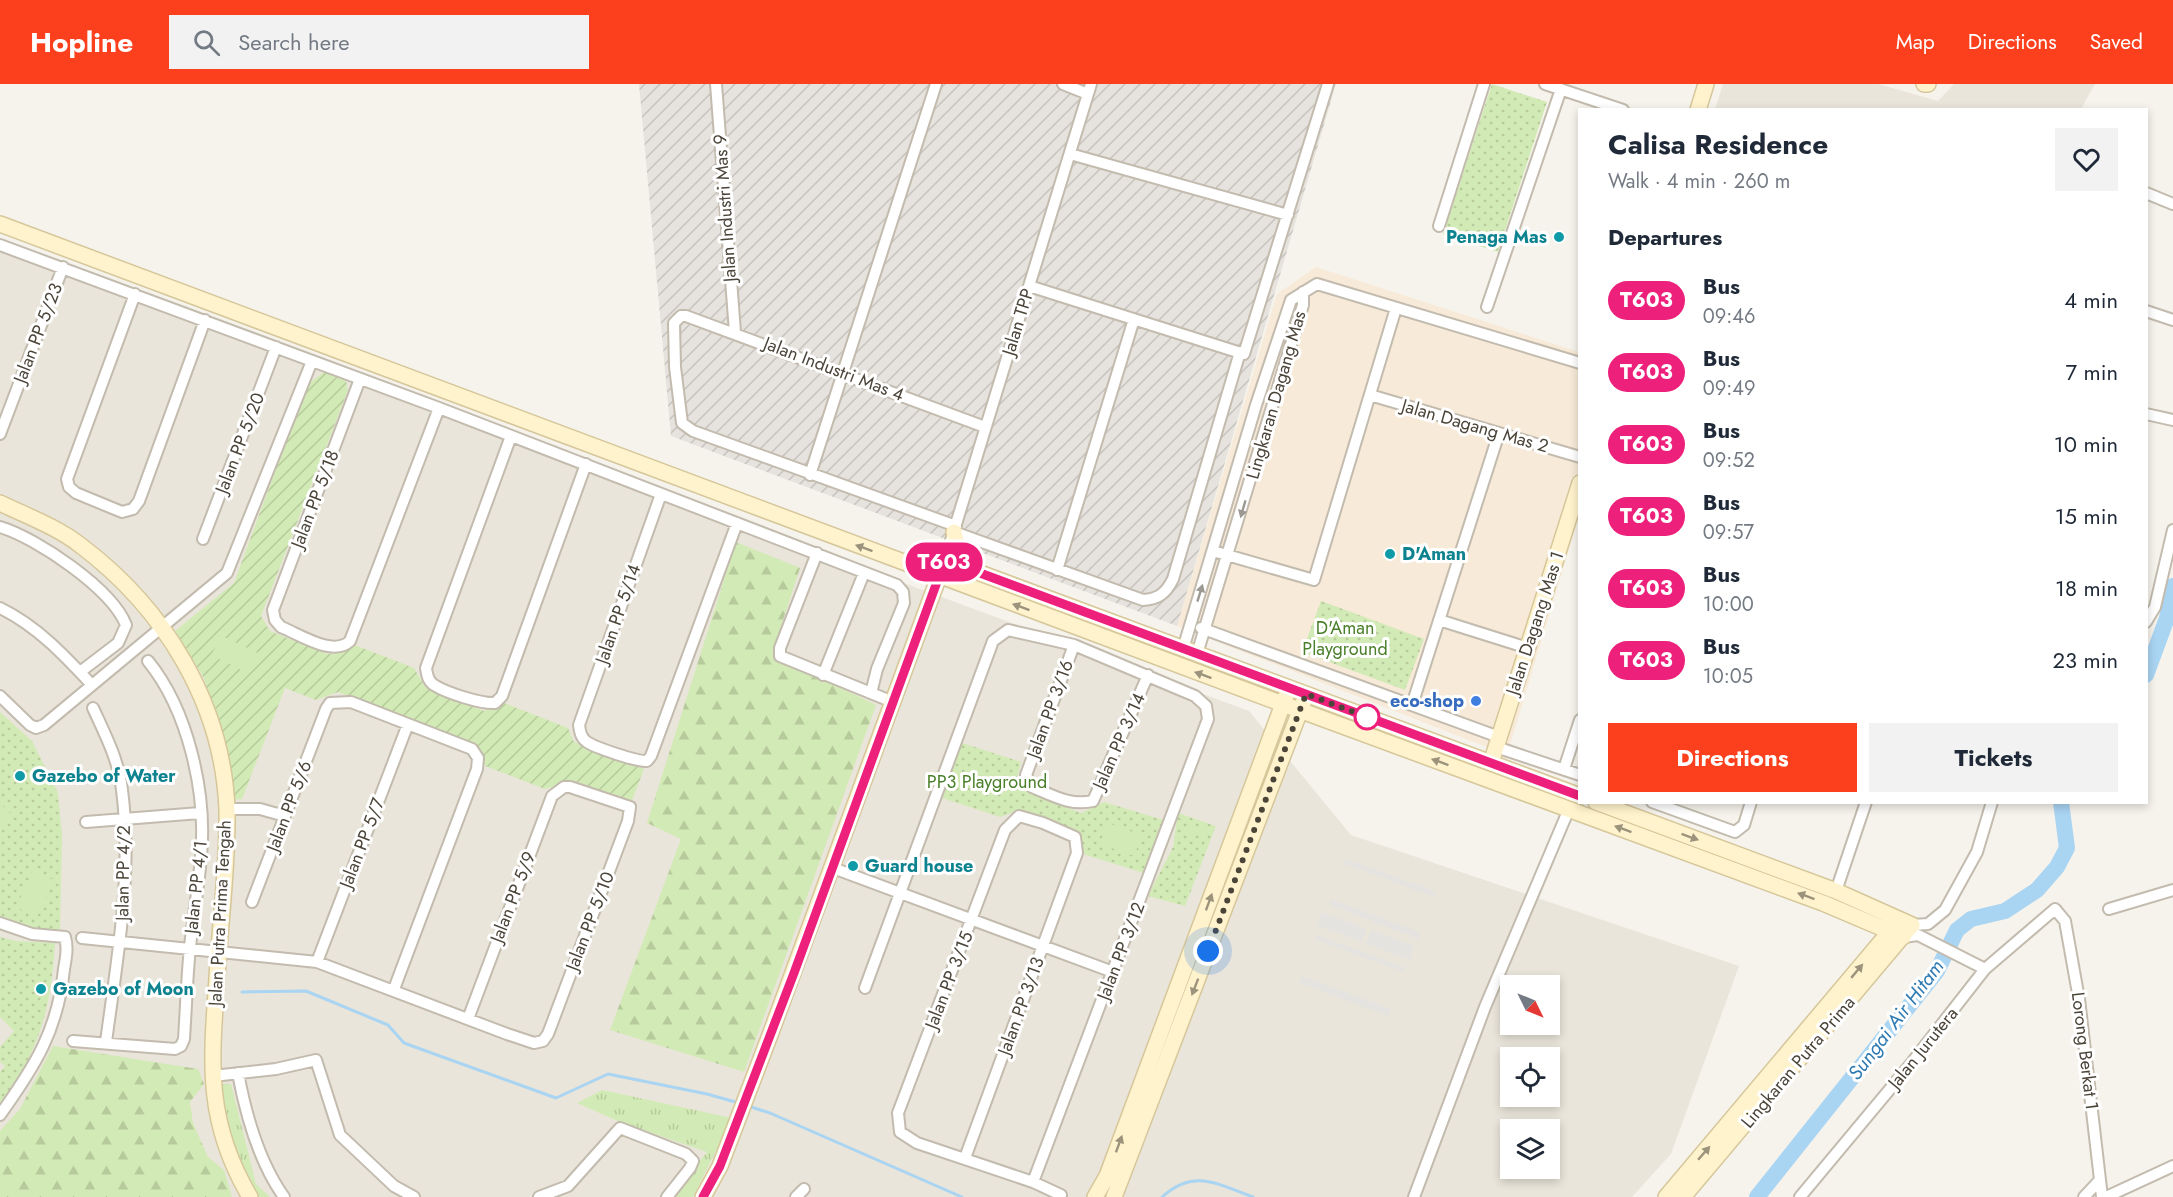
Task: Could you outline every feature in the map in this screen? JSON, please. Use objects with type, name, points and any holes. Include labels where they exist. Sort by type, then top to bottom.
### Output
[{"type":"street","name":"Jalan Industri Mas 9","points":[[716,84],[735,332]]},
{"type":"street","points":[[936,84],[810,475],[1057,570],[1143,600],[1155,599],[1166,591],[1173,579],[1240,352]]},
{"type":"street","points":[[1063,84],[1089,89]]},
{"type":"street","points":[[1029,286],[1244,354],[1328,84]]},
{"type":"street","points":[[1439,226],[1484,84]]},
{"type":"street","points":[[1545,84],[1617,108]]},
{"type":"street","points":[[1699,108],[1706,84]]},
{"type":"street","name":"Jalan TPP","points":[[945,560],[1089,89]]},
{"type":"street","points":[[1488,307],[1561,89]]},
{"type":"street","points":[[1070,154],[1288,215]]},
{"type":"street","points":[[2148,194],[2173,204]]},
{"type":"street","points":[[0,224],[1324,720],[1823,903],[1908,931],[1928,924],[1939,917],[1977,852],[1991,804]]},
{"type":"street","points":[[0,245],[439,408],[897,585],[903,592],[904,603],[877,669],[871,693]]},
{"type":"street","name":"Jalan PP 5/23","points":[[0,434],[63,267]]},
{"type":"street","points":[[1303,292],[1317,284],[1578,362]]},
{"type":"street","name":"Lingkaran Dagang Mas","points":[[1190,651],[1191,624],[1256,405],[1291,300],[1303,292]]},
{"type":"street","name":"Lingkaran Dagang Mas","points":[[1190,651],[1205,629],[1229,555],[1303,305],[1303,292]]},
{"type":"street","points":[[135,294],[67,479],[69,487],[76,493],[122,512],[133,509],[139,501],[205,320]]},
{"type":"street","points":[[1213,551],[1314,580],[1396,308]]},
{"type":"street","points":[[2148,312],[2173,320]]},
{"type":"street","name":"Jalan Industri Mas 4","points":[[810,475],[693,431],[682,423],[675,367],[674,323],[681,316],[735,332],[986,427]]},
{"type":"street","points":[[1057,570],[1134,319]]},
{"type":"street","name":"Jalan PP 5/20","points":[[203,539],[276,347]]},
{"type":"street","points":[[0,696],[36,728],[44,725],[163,629],[227,573],[312,361]]},
{"type":"street","name":"Jalan PP 5/18","points":[[360,379],[273,610],[275,620],[281,627],[333,648],[344,647],[350,641],[439,408]]},
{"type":"street","name":"Jalan Dagang Mas 2","points":[[1370,395],[1578,456]]},
{"type":"street","points":[[2148,414],[2173,420]]},
{"type":"street","points":[[1412,705],[1498,433]]},
{"type":"street","points":[[511,436],[426,668],[427,677],[434,684],[484,704],[495,703],[502,696],[586,464]]},
{"type":"street","name":"Jalan Dagang Mas 1","points":[[1491,763],[1578,489]]},
{"type":"street","name":"Jalan PP 5/14","points":[[661,494],[579,725],[580,735],[587,742],[638,761],[647,761],[651,756],[737,523]]},
{"type":"street","name":"Jalan Putra Prima Tengah","points":[[0,503],[79,543],[141,598],[181,655],[199,689],[221,768],[226,809],[225,881],[212,1045],[213,1076],[220,1134],[235,1172],[250,1197]]},
{"type":"street","points":[[0,527],[10,530],[58,558],[94,584],[121,612],[126,625],[118,643],[80,672]]},
{"type":"street","points":[[955,529],[958,548],[977,571]]},
{"type":"street","points":[[2148,619],[2155,608],[2173,530]]},
{"type":"street","points":[[816,553],[780,648],[780,656],[893,702]]},
{"type":"street","points":[[703,1197],[720,1166],[833,868],[945,560],[1578,795]]},
{"type":"street","points":[[910,565],[927,587],[929,602]]},
{"type":"street","points":[[823,675],[864,573]]},
{"type":"street","points":[[929,602],[945,592],[970,588]]},
{"type":"street","points":[[0,608],[19,617],[51,642],[92,685]]},
{"type":"street","points":[[1439,620],[1528,648]]},
{"type":"street","points":[[1191,624],[1412,705],[1578,774]]},
{"type":"street","points":[[865,988],[993,641],[1008,630],[1074,645],[1148,675]]},
{"type":"street","name":"Jalan PP 3/16","points":[[1052,795],[1032,787],[1026,775],[1074,645]]},
{"type":"street","name":"Jalan PP 4/1","points":[[106,1042],[175,1049],[181,1046],[184,1039],[190,948],[202,854],[199,793],[181,718],[173,697],[148,661]]},
{"type":"street","name":"Jalan PP 3/12","points":[[1034,1182],[1208,719],[1206,706],[1195,696],[1148,675]]},
{"type":"street","name":"Jalan PP 3/14","points":[[1052,795],[1077,805],[1093,801],[1148,675]]},
{"type":"street","points":[[1095,1197],[1107,1176],[1289,688]]},
{"type":"street","points":[[1114,1197],[1306,694]]},
{"type":"street","points":[[1258,695],[1268,708],[1274,728]]},
{"type":"street","name":"Jalan PP 5/6","points":[[252,902],[330,703],[344,700],[408,724]]},
{"type":"street","name":"Jalan PP 4/2","points":[[93,708],[115,757],[122,789],[124,821],[124,901],[106,1042]]},
{"type":"street","points":[[1290,736],[1299,728],[1324,720]]},
{"type":"street","points":[[394,989],[478,763],[472,749],[408,724]]},
{"type":"street","name":"Jalan PP 5/7","points":[[317,962],[408,724]]},
{"type":"street","points":[[1564,769],[1578,726]]},
{"type":"street","name":"Jalan PP 5/9","points":[[468,1019],[552,796],[564,787],[570,787],[630,807]]},
{"type":"street","points":[[1601,804],[1836,891],[1908,931],[1985,969]]},
{"type":"street","points":[[1656,804],[1728,831],[1737,831],[1744,825],[1750,804]]},
{"type":"street","points":[[1836,891],[1865,804]]},
{"type":"street","name":"Jalan PP 5/10","points":[[468,1019],[534,1042],[543,1041],[548,1034],[628,821],[630,807]]},
{"type":"street","points":[[226,809],[260,809],[285,816]]},
{"type":"street","points":[[1414,1197],[1489,997],[1569,809]]},
{"type":"street","points":[[86,822],[124,821],[200,813]]},
{"type":"street","name":"Jalan PP 3/13","points":[[965,1158],[1077,853],[1075,837],[1043,823],[1019,816],[1005,830]]},
{"type":"street","name":"Jalan PP 3/15","points":[[965,1158],[917,1143],[900,1132],[898,1113],[973,920],[1005,830]]},
{"type":"street","points":[[833,868],[1113,972]]},
{"type":"street","points":[[2109,909],[2173,890]]},
{"type":"street","name":"Jalan Jurutera","points":[[1800,1197],[1910,1065],[1985,969],[2055,909]]},
{"type":"street","name":"Lorong Berkat 1","points":[[2055,909],[2065,921],[2079,999],[2093,1104],[2099,1181],[2104,1197]]},
{"type":"street","points":[[0,923],[32,934],[65,937],[67,944],[63,987],[51,1033],[26,1079],[0,1114]]},
{"type":"street","name":"Lingkaran Putra Prima","points":[[1666,1197],[1908,931]]},
{"type":"street","name":"Lingkaran Putra Prima","points":[[1683,1197],[1908,931]]},
{"type":"street","points":[[81,938],[317,962],[394,989],[468,1019]]},
{"type":"street","points":[[73,1041],[106,1042]]},
{"type":"street","points":[[213,1076],[276,1069],[316,1060],[340,1134],[394,1186],[414,1197]]},
{"type":"street","points":[[238,1073],[262,1159],[268,1175],[284,1197]]},
{"type":"street","points":[[539,1197],[568,1186],[620,1128],[686,1154],[693,1161],[667,1197]]},
{"type":"street","points":[[965,1158],[1034,1182],[1061,1195]]},
{"type":"street","points":[[2104,1197],[2173,1166]]},
{"type":"street","points":[[2084,1197],[2099,1181]]},
{"type":"shaded area","points":[[639,84],[1336,84],[1177,626],[671,436]]},
{"type":"shaded area","points":[[1723,84],[1878,84],[1938,101],[1954,84],[2095,84],[2082,108],[1715,108]]},
{"type":"shaded area","points":[[0,248],[1249,711],[1351,835],[1739,966],[1671,1154],[1632,1197],[0,1197]]},
{"type":"shaded area","points":[[1316,267],[1578,352],[1578,519],[1507,755],[1177,626],[1277,294]]},
{"type":"shaded area","points":[[1346,859],[1436,891],[1434,897],[1344,864]]},
{"type":"shaded area","points":[[1331,899],[1420,932],[1418,939],[1329,905]]},
{"type":"shaded area","points":[[1321,912],[1367,929],[1362,942],[1317,925]]},
{"type":"shaded area","points":[[1371,930],[1414,946],[1410,960],[1366,944]]},
{"type":"shaded area","points":[[1317,935],[1406,968],[1404,972],[1315,940]]},
{"type":"shaded area","points":[[1302,976],[1391,1009],[1388,1016],[1299,983]]},
{"type":"green space","points":[[1492,84],[1547,102],[1498,252],[1443,234]]},
{"type":"green space","points":[[324,372],[346,381],[348,390],[261,616],[270,631],[327,654],[338,653],[352,644],[414,668],[425,687],[484,711],[504,703],[568,728],[574,742],[644,769],[631,803],[575,781],[545,789],[485,766],[480,748],[338,692],[316,700],[285,688],[242,799],[231,800],[220,733],[204,678],[175,631],[234,583],[307,385]]},
{"type":"green space","points":[[736,542],[800,568],[772,654],[876,705],[744,1072],[610,1030],[681,839],[647,823]]},
{"type":"green space","name":"D'Aman Playground","points":[[1321,601],[1424,639],[1405,690],[1302,652]]},
{"type":"green space","points":[[222,636],[258,653],[248,673],[211,655]]},
{"type":"green space","points":[[0,712],[32,741],[58,793],[62,836],[60,933],[33,933],[0,920]]},
{"type":"green space","name":"PP3 Playground","points":[[962,743],[1021,762],[1017,778],[1024,791],[1081,813],[1104,802],[1170,822],[1147,874],[1083,854],[1077,836],[1014,812],[1000,817],[942,798]]},
{"type":"green space","points":[[0,803],[14,817],[0,833]]},
{"type":"green space","points":[[1178,813],[1216,826],[1185,906],[1148,896],[1173,847]]},
{"type":"green space","points":[[1108,823],[1142,835],[1134,856],[1100,844]]},
{"type":"green space","points":[[1189,823],[1208,830],[1205,838],[1187,832]]},
{"type":"green space","points":[[33,871],[54,880],[37,917],[16,907]]},
{"type":"green space","points":[[0,937],[16,941],[55,943],[50,988],[41,1028],[25,1065],[0,1104],[0,1072],[5,1066],[0,1062],[0,1047],[14,1031],[0,1017]]},
{"type":"green space","points":[[53,1046],[198,1069],[204,1084],[190,1102],[193,1123],[208,1157],[224,1170],[232,1197],[0,1197],[0,1131],[20,1109]]},
{"type":"green space","points":[[217,1084],[231,1084],[256,1184],[270,1197],[255,1197],[238,1171]]},
{"type":"green space","points":[[602,1090],[732,1118],[693,1197],[670,1197],[707,1152],[620,1122],[577,1103]]},
{"type":"waterway","name":"Sungai Air Hitam","points":[[2148,670],[2167,618],[2173,586]]},
{"type":"waterway","name":"Sungai Air Hitam","points":[[1757,1197],[1937,971],[1957,930],[1971,919],[2005,911],[2037,890],[2057,867],[2067,848],[2061,804]]},
{"type":"waterway","points":[[242,992],[306,991],[388,1025],[404,1043],[556,1098],[608,1074],[707,1094],[739,1103]]},
{"type":"waterway","points":[[748,1106],[770,1113],[962,1197]]},
{"type":"waterway","points":[[1162,1197],[1174,1188],[1195,1181],[1217,1184],[1253,1197]]},
{"type":"bus line","name":"T603","points":[[703,1197],[720,1166],[745,1095],[794,973],[945,560],[1578,795]]},
{"type":"place","name":"Penaga Mas","points":[[1559,237]]},
{"type":"place","name":"D'Aman","points":[[1390,554]]},
{"type":"place","name":"eco-shop","points":[[1476,701]]},
{"type":"place","name":"Gazebo of Water","points":[[20,776]]},
{"type":"place","name":"Guard house","points":[[853,866]]},
{"type":"place","name":"Gazebo of Moon","points":[[41,989]]},
{"type":"route","points":[[1208,951],[1306,694],[1367,717]]}]
